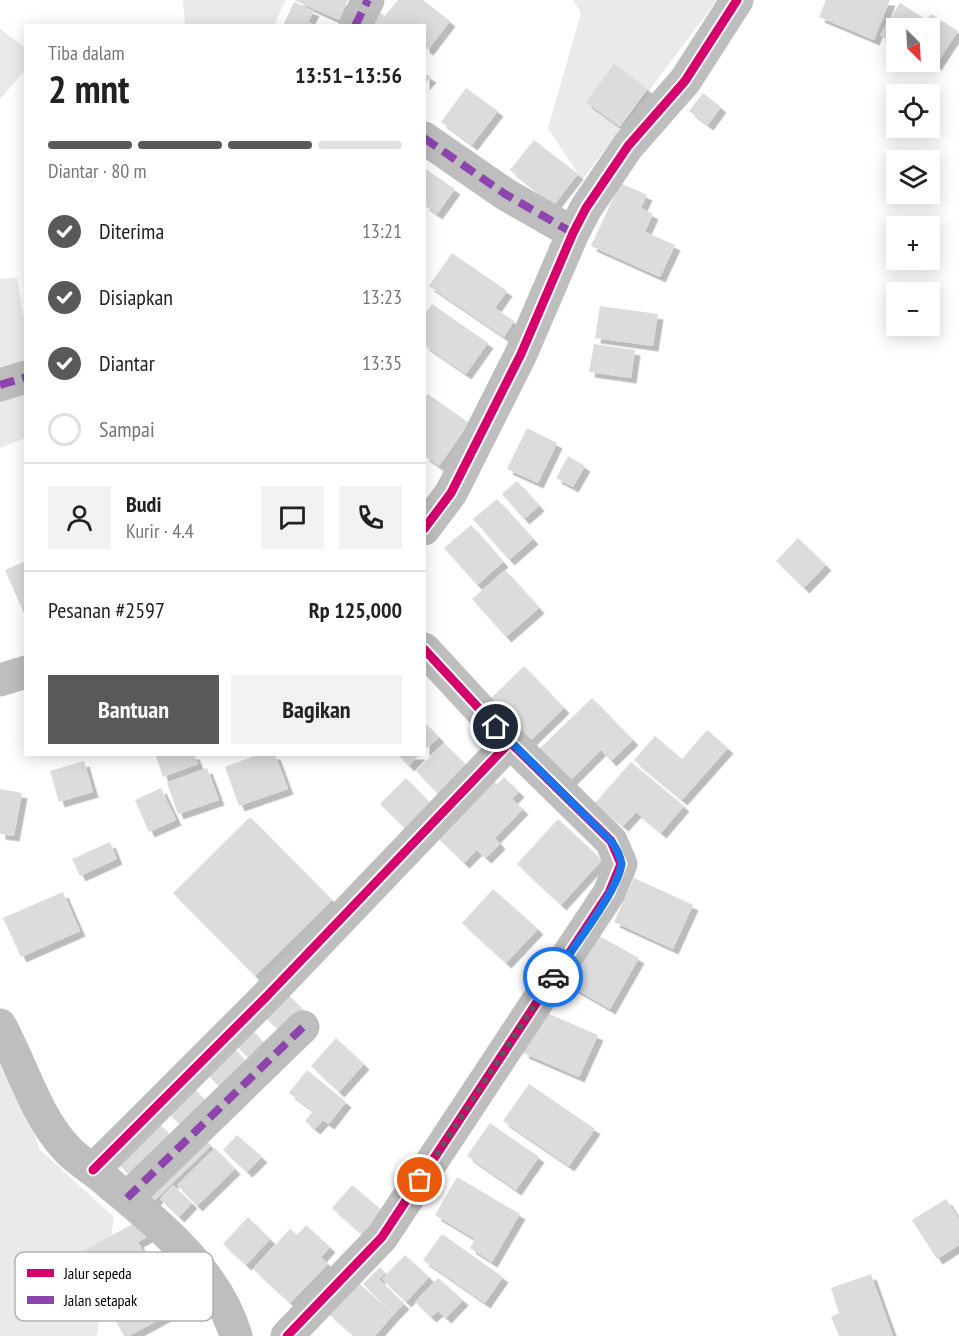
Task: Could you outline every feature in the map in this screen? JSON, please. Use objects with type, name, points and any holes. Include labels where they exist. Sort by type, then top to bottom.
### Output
[{"type":"street","points":[[356,24],[368,0]]},
{"type":"street","points":[[426,526],[451,493],[521,354],[573,233],[628,146],[685,81],[737,0]]},
{"type":"street","points":[[426,139],[505,194],[573,233]]},
{"type":"street","points":[[0,385],[24,378]]},
{"type":"street","points":[[287,1336],[382,1237],[620,873],[620,856],[611,841],[510,742],[426,651]]},
{"type":"street","points":[[0,680],[24,673]]},
{"type":"street","points":[[93,1170],[267,996],[510,742]]},
{"type":"street","points":[[0,1025],[53,1131],[68,1150],[153,1219],[186,1252]]},
{"type":"street","points":[[127,1198],[303,1027]]},
{"type":"street","points":[[213,1289],[220,1299],[236,1336]]},
{"type":"shaded area","points":[[183,0],[286,0],[274,24],[185,24]]},
{"type":"shaded area","points":[[573,0],[717,0],[582,180],[548,128],[581,13]]},
{"type":"shaded area","points":[[0,29],[24,47],[24,71],[0,99]]},
{"type":"shaded area","points":[[17,278],[24,320],[24,438],[0,448],[0,279]]},
{"type":"shaded area","points":[[0,1020],[8,1036],[39,1149],[114,1217],[109,1252],[15,1252],[15,1321],[99,1321],[97,1336],[0,1336]]},
{"type":"building","points":[[294,0],[348,0],[339,20]]},
{"type":"building","points":[[398,0],[423,0],[450,21],[428,50],[426,48],[426,24],[370,24],[379,12],[385,16]]},
{"type":"building","points":[[826,0],[890,0],[874,40],[819,17]]},
{"type":"building","points":[[294,2],[314,11],[308,22],[312,24],[284,24]]},
{"type":"building","points":[[900,3],[923,18],[891,18]]},
{"type":"building","points":[[940,20],[958,31],[940,59]]},
{"type":"building","points":[[886,25],[886,39],[880,35]]},
{"type":"building","points":[[614,64],[648,89],[620,127],[586,102]]},
{"type":"building","points":[[466,88],[498,111],[472,145],[441,122]]},
{"type":"building","points":[[703,93],[721,107],[708,125],[689,111]]},
{"type":"building","points":[[534,140],[578,174],[554,205],[510,170]]},
{"type":"building","points":[[426,169],[455,189],[437,214],[426,206]]},
{"type":"building","points":[[620,183],[647,195],[641,208],[653,214],[645,232],[675,245],[660,277],[591,246]]},
{"type":"building","points":[[452,253],[507,291],[495,308],[514,321],[504,337],[429,286]]},
{"type":"building","points":[[432,304],[488,343],[466,374],[426,346],[426,312]]},
{"type":"building","points":[[600,306],[658,314],[653,346],[595,338]]},
{"type":"building","points":[[594,344],[635,350],[631,378],[589,372]]},
{"type":"building","points":[[428,394],[469,423],[439,466],[426,457],[426,396]]},
{"type":"building","points":[[527,428],[557,443],[538,483],[507,469]]},
{"type":"building","points":[[568,456],[585,466],[573,487],[556,478]]},
{"type":"building","points":[[517,481],[539,506],[524,519],[502,494]]},
{"type":"building","points":[[497,499],[533,539],[509,560],[473,519]]},
{"type":"building","points":[[471,525],[503,562],[477,585],[444,548]]},
{"type":"building","points":[[798,538],[826,565],[804,588],[776,561]]},
{"type":"building","points":[[24,562],[24,613],[5,570]]},
{"type":"building","points":[[505,570],[539,608],[506,637],[472,599]]},
{"type":"building","points":[[524,666],[564,708],[527,744],[486,703]]},
{"type":"building","points":[[592,698],[633,740],[611,761],[601,750],[567,784],[536,752]]},
{"type":"building","points":[[426,724],[439,737],[426,749]]},
{"type":"building","points":[[707,730],[728,748],[682,800],[634,760],[655,736],[682,759]]},
{"type":"building","points":[[444,743],[470,769],[441,797],[416,771]]},
{"type":"building","points":[[156,756],[195,756],[198,764],[163,777]]},
{"type":"building","points":[[254,756],[276,756],[288,789],[239,806],[225,767]]},
{"type":"building","points":[[399,756],[418,756],[409,766]]},
{"type":"building","points":[[84,761],[93,792],[59,802],[50,771]]},
{"type":"building","points":[[631,762],[684,806],[661,833],[636,812],[623,826],[595,803]]},
{"type":"building","points":[[207,768],[219,800],[178,814],[167,783]]},
{"type":"building","points":[[489,777],[497,784],[504,777],[519,792],[512,799],[523,809],[495,838],[500,844],[486,858],[477,850],[464,863],[433,833]]},
{"type":"building","points":[[406,778],[431,804],[406,829],[380,804]]},
{"type":"building","points":[[161,788],[176,820],[149,832],[135,800]]},
{"type":"building","points":[[0,789],[22,793],[14,836],[0,834]]},
{"type":"building","points":[[250,817],[332,900],[255,976],[173,893]]},
{"type":"building","points":[[558,819],[602,860],[561,905],[517,864]]},
{"type":"building","points":[[110,842],[117,859],[80,876],[72,859]]},
{"type":"building","points":[[634,878],[693,905],[673,949],[614,922]]},
{"type":"building","points":[[493,889],[538,929],[506,963],[462,923]]},
{"type":"building","points":[[63,892],[80,931],[21,957],[3,918]]},
{"type":"building","points":[[592,932],[639,958],[610,1009],[563,982]]},
{"type":"building","points":[[284,991],[307,1013],[286,1036],[262,1014]]},
{"type":"building","points":[[542,1011],[598,1035],[579,1077],[523,1053]]},
{"type":"building","points":[[250,1028],[269,1050],[254,1064],[234,1043]]},
{"type":"building","points":[[336,1038],[364,1064],[339,1092],[311,1066]]},
{"type":"building","points":[[231,1045],[248,1065],[220,1088],[203,1069]]},
{"type":"building","points":[[307,1070],[346,1102],[329,1124],[323,1120],[315,1129],[305,1121],[313,1111],[289,1093]]},
{"type":"building","points":[[188,1083],[210,1105],[186,1130],[163,1108]]},
{"type":"building","points":[[529,1084],[595,1129],[569,1166],[503,1121]]},
{"type":"building","points":[[153,1118],[172,1137],[130,1176],[112,1157]]},
{"type":"building","points":[[490,1123],[539,1157],[516,1190],[467,1156]]},
{"type":"building","points":[[197,1132],[211,1146],[153,1202],[139,1188]]},
{"type":"building","points":[[237,1135],[262,1157],[247,1172],[223,1150]]},
{"type":"building","points":[[215,1148],[235,1169],[197,1206],[177,1185]]},
{"type":"building","points":[[457,1177],[520,1214],[492,1262],[470,1248],[475,1239],[435,1215]]},
{"type":"building","points":[[173,1185],[192,1203],[179,1217],[160,1199]]},
{"type":"building","points":[[352,1185],[383,1211],[363,1235],[332,1208]]},
{"type":"building","points":[[946,1199],[959,1219],[959,1245],[937,1259],[912,1220]]},
{"type":"building","points":[[248,1217],[270,1239],[246,1265],[223,1244]]},
{"type":"building","points":[[140,1220],[149,1236],[138,1242],[143,1252],[81,1252]]},
{"type":"building","points":[[306,1225],[330,1247],[321,1257],[328,1264],[290,1303],[253,1269],[290,1229],[297,1235]]},
{"type":"building","points":[[442,1234],[503,1277],[485,1303],[423,1260]]},
{"type":"building","points":[[405,1255],[429,1277],[406,1302],[382,1279]]},
{"type":"building","points":[[380,1267],[385,1273],[379,1279],[404,1304],[394,1314],[363,1284]]},
{"type":"building","points":[[871,1274],[893,1336],[839,1336],[831,1317],[839,1313],[831,1288]]},
{"type":"building","points":[[438,1278],[463,1300],[446,1318],[438,1311],[431,1317],[415,1302]]},
{"type":"building","points":[[356,1281],[394,1314],[375,1336],[354,1336],[328,1313]]},
{"type":"building","points":[[116,1321],[157,1321],[129,1336],[124,1336]]},
{"type":"marked path","points":[[356,24],[368,0]]},
{"type":"marked path","points":[[426,139],[505,194],[573,233]]},
{"type":"marked path","points":[[0,385],[24,378]]},
{"type":"marked path","points":[[127,1198],[303,1027]]},
{"type":"cycle path","points":[[426,526],[451,493],[521,354],[586,208],[628,146],[685,81],[737,0]]},
{"type":"cycle path","points":[[287,1336],[382,1237],[609,893],[621,864],[611,841],[510,742],[426,651]]},
{"type":"cycle path","points":[[93,1170],[267,996],[510,742]]},
{"type":"way so far","points":[[420,1180],[553,977]]},
{"type":"route","points":[[496,727],[611,841],[620,856],[620,873],[609,893],[553,977]]}]
